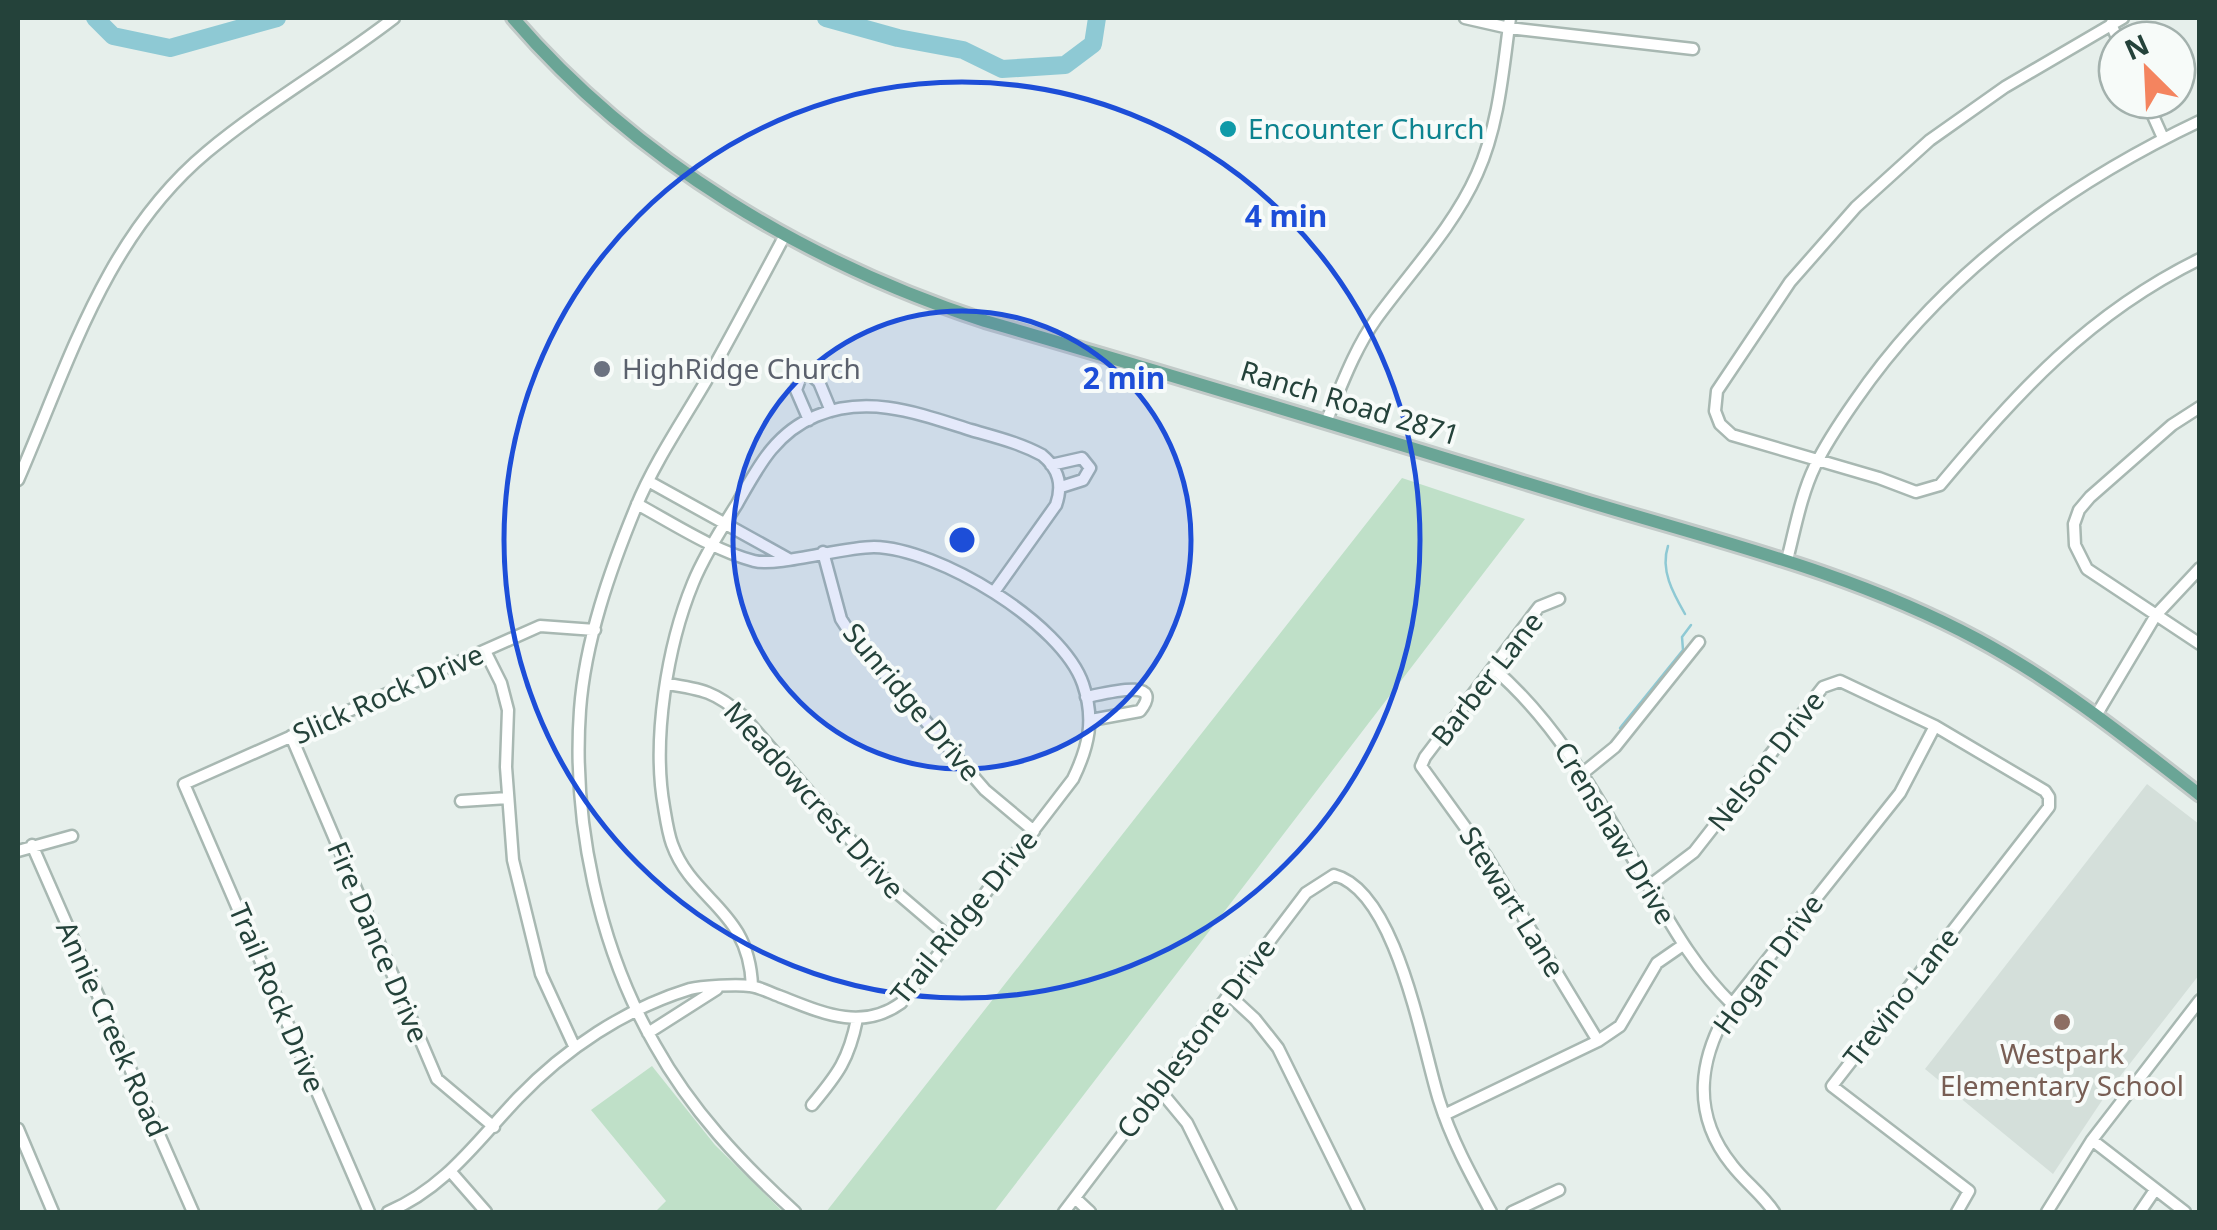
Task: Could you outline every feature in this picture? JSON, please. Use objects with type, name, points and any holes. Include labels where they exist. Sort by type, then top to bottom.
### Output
[{"type":"main road","name":"Ranch Road 2871","points":[[514,18],[560,70],[620,125],[785,235],[871,279],[932,304],[1787,560],[1869,589],[1976,638],[2097,714],[2200,795]]},
{"type":"street","points":[[18,480],[95,294],[122,249],[164,196],[204,154],[246,121],[341,59],[394,18]]},
{"type":"street","points":[[1465,18],[1694,49]]},
{"type":"street","points":[[1326,422],[1353,356],[1374,321],[1458,209],[1477,174],[1498,103],[1510,23]]},
{"type":"street","points":[[2097,32],[2006,87],[1930,140],[1856,208],[1790,282],[1737,357],[1717,391],[1715,412],[1720,424],[1743,439],[1916,492],[1940,485],[2012,400],[2060,353],[2144,290],[2200,259]]},
{"type":"street","points":[[2155,120],[2163,138]]},
{"type":"street","points":[[1787,560],[1818,460],[1880,366],[1941,296],[2016,232],[2090,180],[2200,121]]},
{"type":"street","points":[[785,235],[637,504],[614,562],[580,708],[584,820],[605,922],[637,1012],[708,1123],[741,1162],[795,1212]]},
{"type":"street","points":[[808,420],[796,390],[801,376],[810,375],[819,382],[831,412]]},
{"type":"street","points":[[752,986],[751,965],[742,938],[694,880],[672,846],[663,803],[662,730],[678,622],[694,579],[768,449],[808,420],[863,406],[905,410],[1033,450],[1051,464],[1061,487],[1049,518],[994,592]]},
{"type":"street","points":[[2200,406],[2172,425],[2090,497],[2074,524],[2075,546],[2087,569],[2200,644]]},
{"type":"street","points":[[1051,464],[1082,458],[1090,468],[1083,480],[1061,487]]},
{"type":"street","points":[[648,482],[788,559]]},
{"type":"street","name":"Trail Ridge Drive","points":[[388,1212],[429,1190],[451,1172],[543,1073],[575,1048],[637,1012],[696,987],[752,986],[820,1012],[857,1019],[882,1014],[901,1003],[1034,831],[1072,778],[1088,745],[1090,720],[1086,697],[1068,655],[994,592],[962,572],[908,552],[875,547],[756,562],[637,504]]},
{"type":"street","name":"Sunridge Drive","points":[[823,552],[841,619],[852,636],[986,790],[1034,831]]},
{"type":"street","points":[[2097,714],[2156,615],[2200,568]]},
{"type":"street","name":"Barber Lane","points":[[1421,766],[1538,608],[1559,598]]},
{"type":"street","name":"Slick Rock Drive","points":[[184,784],[540,626],[596,630]]},
{"type":"street","points":[[1583,773],[1615,747],[1699,642]]},
{"type":"street","points":[[485,650],[501,683],[508,710],[513,860],[541,974],[575,1048]]},
{"type":"street","name":"Crenshaw Drive","points":[[1492,668],[1542,716],[1583,773],[1683,945],[1704,976],[1732,1004]]},
{"type":"street","name":"Nelson Drive","points":[[1648,886],[1694,852],[1823,687],[1831,682],[1840,681],[1935,726],[1996,760],[2050,797]]},
{"type":"street","name":"Meadowcrest Drive","points":[[667,684],[706,690],[723,698],[895,891],[950,938]]},
{"type":"street","points":[[1086,697],[1132,688],[1146,696],[1146,705],[1140,711],[1090,720]]},
{"type":"street","name":"Hogan Drive","points":[[1774,1212],[1731,1164],[1713,1132],[1703,1096],[1705,1061],[1715,1031],[1732,1004],[1900,793],[1935,726]]},
{"type":"street","name":"Fire Dance Drive","points":[[291,736],[437,1079],[494,1126]]},
{"type":"street","name":"Stewart Lane","points":[[1421,766],[1486,856],[1598,1041]]},
{"type":"street","name":"Trail Rock Drive","points":[[184,784],[370,1212]]},
{"type":"street","name":"Trevino Lane","points":[[1957,1212],[1969,1191],[1832,1086],[2048,808],[2050,797]]},
{"type":"street","points":[[461,801],[508,798]]},
{"type":"street","points":[[18,851],[72,836]]},
{"type":"street","name":"Annie Creek Road","points":[[32,845],[193,1212]]},
{"type":"street","name":"Cobblestone Drive","points":[[1064,1212],[1306,893],[1328,876],[1350,882],[1365,898],[1394,948],[1415,1004],[1444,1115]]},
{"type":"street","points":[[1492,1212],[1444,1115],[1598,1041],[1620,1026],[1657,963],[1683,945]]},
{"type":"street","name":"Trail Ridge Drive","points":[[648,1033],[718,988]]},
{"type":"street","points":[[1229,995],[1278,1048],[1359,1212]]},
{"type":"street","points":[[2047,1212],[2092,1140],[2200,1000]]},
{"type":"street","points":[[812,1105],[842,1069],[857,1019]]},
{"type":"street","points":[[1158,1088],[1187,1122],[1231,1212]]},
{"type":"street","points":[[18,1129],[53,1212]]},
{"type":"street","points":[[2092,1140],[2185,1212]]},
{"type":"street","points":[[451,1172],[486,1212]]},
{"type":"street","points":[[1512,1212],[1560,1190]]},
{"type":"street","points":[[2140,1212],[2155,1190]]},
{"type":"street","points":[[1074,1198],[1090,1212]]},
{"type":"shaded area","name":"Westpark Elementary School","points":[[2147,784],[2199,824],[2199,975],[2107,1093],[2053,1174],[1925,1069]]},
{"type":"green space","points":[[1402,478],[1525,519],[994,1212],[826,1212]]},
{"type":"green space","points":[[652,1066],[715,1145],[783,1212],[655,1212],[666,1201],[591,1110]]},
{"type":"waterway","points":[[95,18],[113,36],[170,48],[277,18]]},
{"type":"waterway","points":[[826,18],[898,38],[963,50],[1002,69],[1065,65],[1093,44],[1097,18]]},
{"type":"waterway","points":[[1668,546],[1667,573],[1685,614]]},
{"type":"waterway","points":[[1620,728],[1683,650],[1682,637],[1691,625]]},
{"type":"place","name":"Encounter Church","points":[[1228,129]]},
{"type":"place","name":"HighRidge Church","points":[[602,369]]},
{"type":"place","name":"Westpark Elementary School","points":[[2062,1022]]}]
